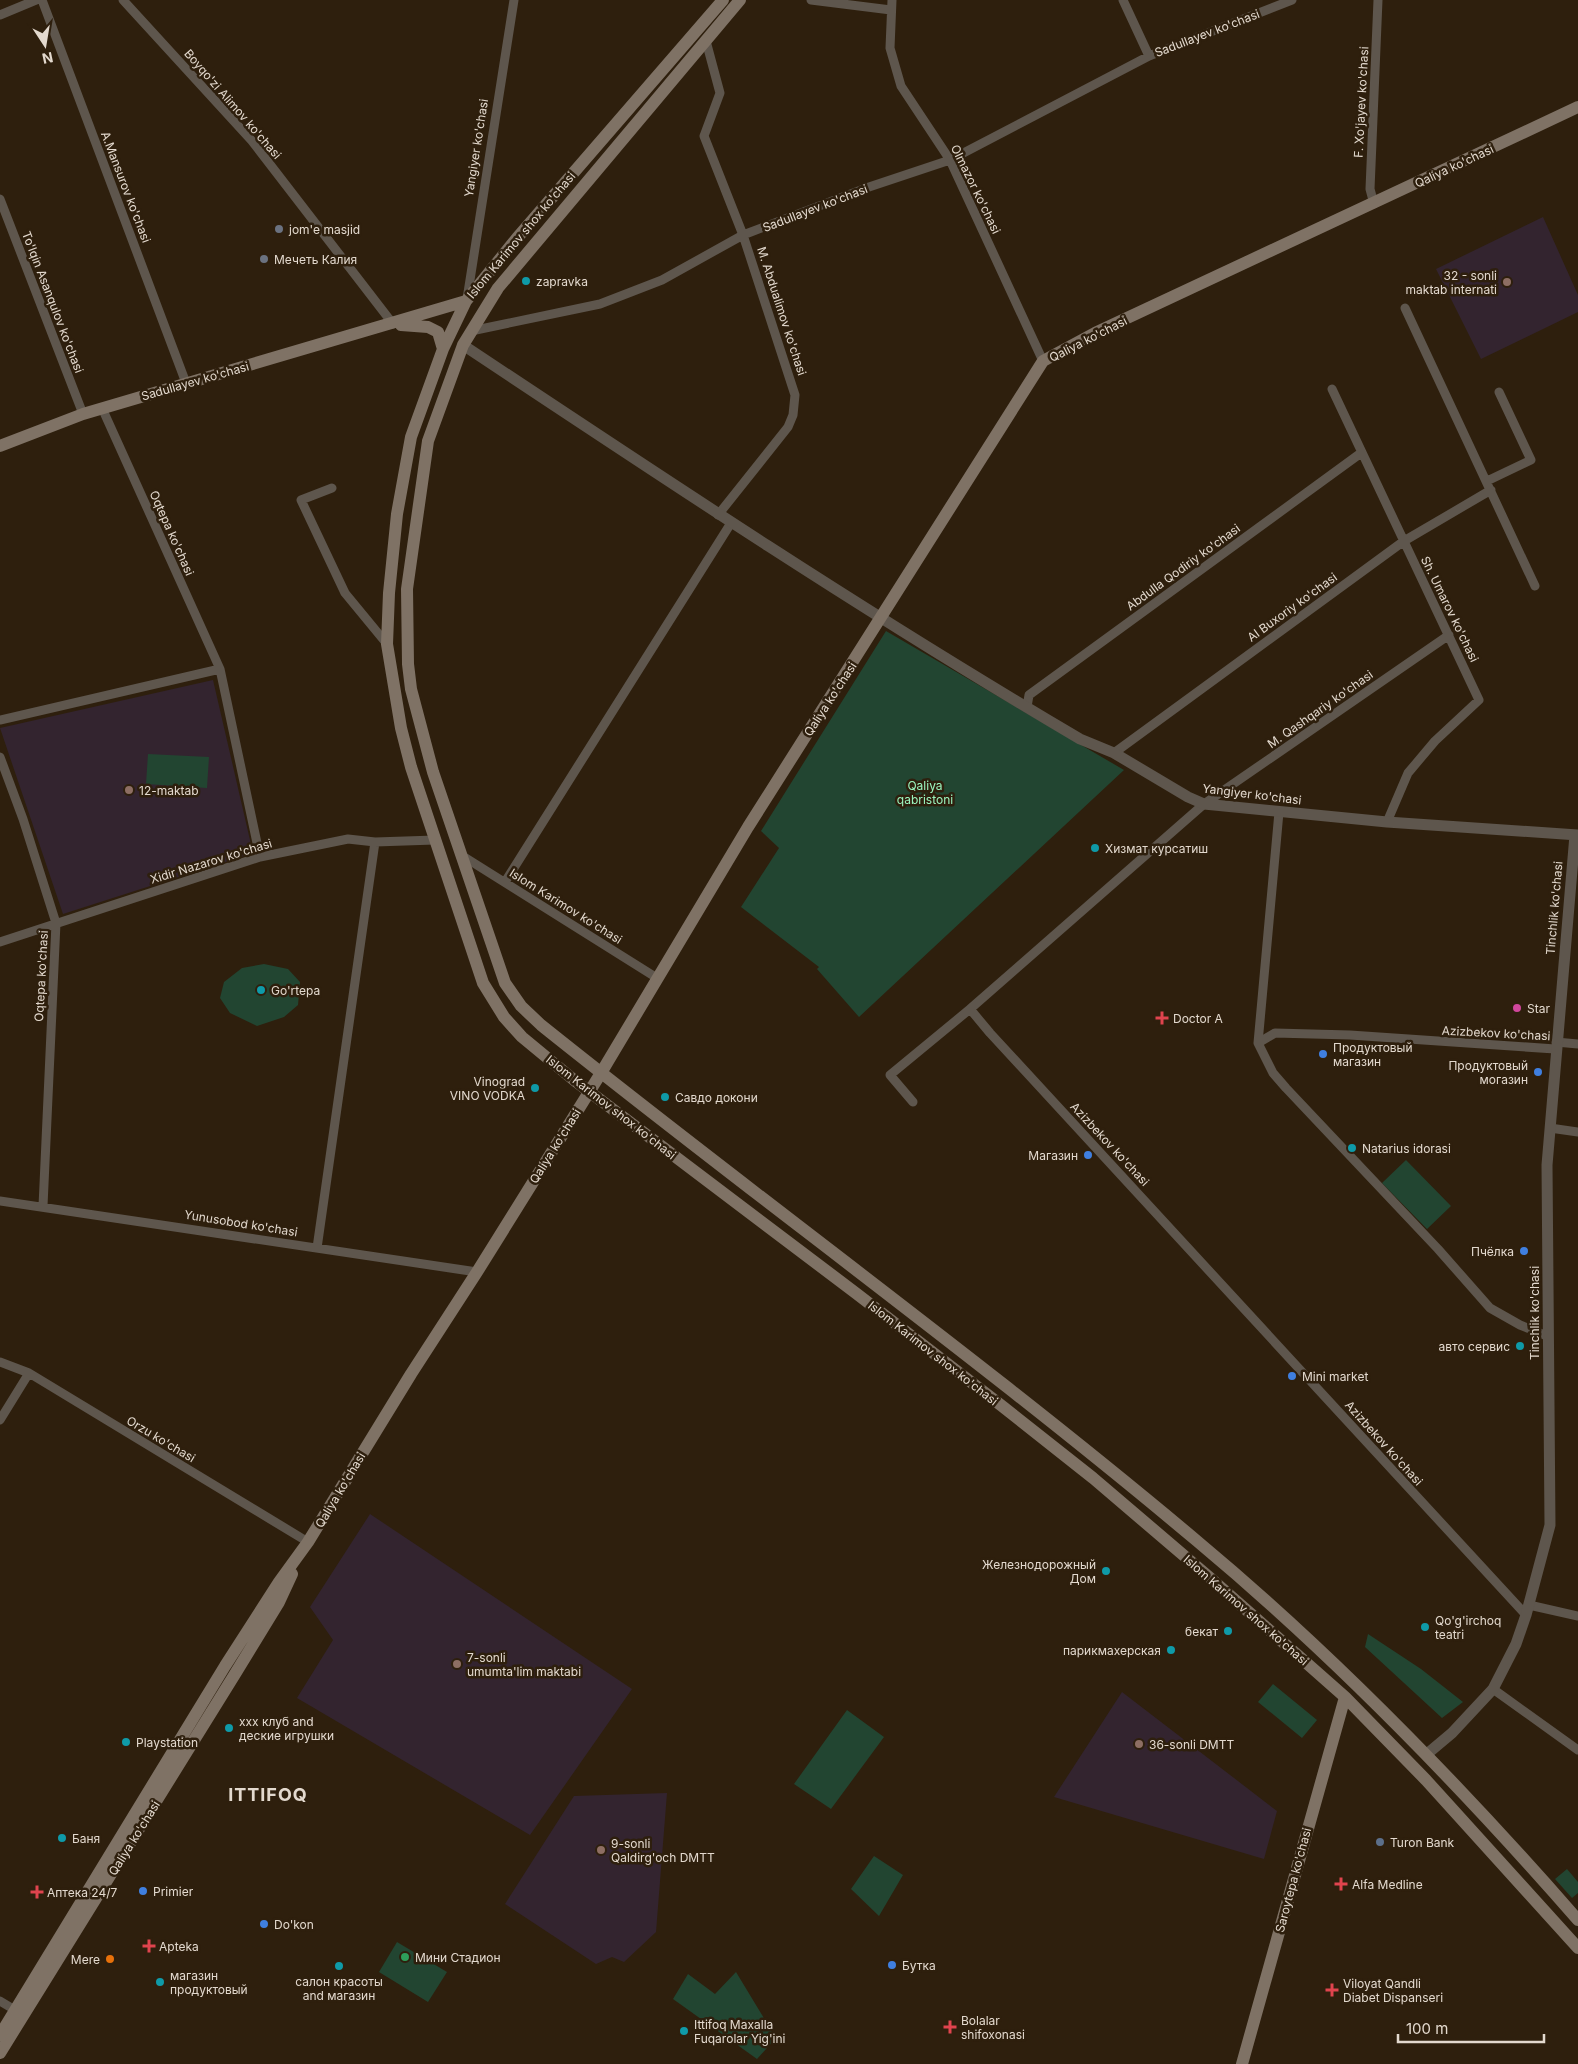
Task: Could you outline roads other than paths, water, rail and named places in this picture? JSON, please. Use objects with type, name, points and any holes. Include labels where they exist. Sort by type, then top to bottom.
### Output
[{"type":"main road","name":"Islom Karimov shox ko'chasi","points":[[723,0],[517,238],[466,301],[443,349],[411,437],[397,514],[389,593],[387,644],[401,728],[411,767],[483,983],[504,1017],[522,1037],[1049,1443],[1209,1576],[1345,1697],[1426,1780],[1578,1948]]},
{"type":"main road","name":"Islom Karimov shox ko'chasi","points":[[740,0],[498,288],[463,345],[428,441],[407,592],[408,664],[411,689],[433,772],[505,983],[512,995],[541,1025],[870,1278],[1198,1542],[1346,1674],[1427,1754],[1578,1920]]},
{"type":"main road","points":[[642,94],[653,104]]},
{"type":"main road","name":"Qaliya ko'chasi","points":[[0,2035],[225,1666],[279,1582],[308,1542],[411,1374],[601,1073],[748,827],[1043,362],[1095,333],[1578,107]]},
{"type":"main road","name":"Sadullayev ko'chasi","points":[[0,446],[102,408],[466,301]]},
{"type":"main road","name":"Sadullayev ko'chasi","points":[[393,324],[428,327],[438,332],[443,349]]},
{"type":"main road","points":[[389,593],[398,598],[407,592]]},
{"type":"main road","points":[[1049,1443],[1048,1438],[1052,1431],[1061,1432]]},
{"type":"main road","name":"Qaliya ko'chasi","points":[[0,2053],[279,1602],[308,1542]]},
{"type":"main road","name":"Saroytepa ko'chasi","points":[[1242,2064],[1345,1697]]},
{"type":"street","points":[[0,15],[36,0]]},
{"type":"street","name":"A.Mansurov ko'chasi","points":[[42,0],[186,383]]},
{"type":"street","name":"Boyqo'zi Alimov ko'chasi","points":[[123,0],[252,141],[393,324]]},
{"type":"street","name":"Yangiyer ko'chasi","points":[[466,301],[514,0]]},
{"type":"street","points":[[811,0],[891,10]]},
{"type":"street","name":"Olmazor ko'chasi","points":[[892,0],[890,48],[896,73],[904,92],[950,160],[1043,362]]},
{"type":"street","name":"Sadullayev ko'chasi","points":[[1123,0],[1149,56]]},
{"type":"street","name":"Sadullayev ko'chasi","points":[[470,331],[600,304],[662,280],[744,235],[869,187],[950,160],[1149,56],[1292,0]]},
{"type":"street","name":"F. Xo'jayev ko'chasi","points":[[1374,204],[1370,189],[1378,0]]},
{"type":"street","name":"M. Abdualimov ko'chasi","points":[[706,41],[720,93],[704,136],[744,235],[792,381],[794,405],[793,414],[780,438],[718,515]]},
{"type":"street","name":"To'lqin Asanqulov ko'chasi","points":[[0,198],[83,414]]},
{"type":"street","points":[[1405,308],[1536,586]]},
{"type":"street","name":"Yangiyer ko'chasi","points":[[463,345],[718,515],[881,619],[1080,739],[1114,753],[1188,797],[1204,804],[1279,812],[1387,822],[1576,835]]},
{"type":"street","name":"Sh. Umarov ko'chasi","points":[[1332,389],[1479,700],[1435,741],[1408,773],[1387,822]]},
{"type":"street","points":[[1487,481],[1531,460],[1499,392]]},
{"type":"street","name":"Oqtepa ko'chasi","points":[[102,408],[220,668],[260,857]]},
{"type":"street","name":"Abdulla Qodiriy ko'chasi","points":[[1027,707],[1029,695],[1361,453]]},
{"type":"street","points":[[332,488],[301,500],[345,593],[387,644]]},
{"type":"street","name":"Al Buxoriy ko'chasi","points":[[1114,753],[1404,541],[1491,490]]},
{"type":"street","points":[[505,882],[731,523]]},
{"type":"street","name":"M. Qashqariy ko'chasi","points":[[1204,804],[1449,635]]},
{"type":"street","points":[[0,720],[220,668]]},
{"type":"street","name":"Oqtepa ko'chasi","points":[[0,757],[23,818],[56,923],[43,1206]]},
{"type":"street","points":[[913,1102],[890,1075],[970,1009],[1204,804]]},
{"type":"street","points":[[1279,812],[1258,1042],[1273,1073],[1438,1249],[1490,1308],[1520,1325],[1547,1336]]},
{"type":"street","name":"Tinchlik ko'chasi","points":[[1427,1754],[1452,1733],[1493,1689],[1516,1644],[1550,1525],[1551,1461],[1547,1336],[1547,1165],[1556,1045],[1576,835]]},
{"type":"street","name":"Xidir Nazarov ko'chasi","points":[[0,942],[260,857],[348,839],[375,842],[436,840]]},
{"type":"street","points":[[317,1248],[375,842]]},
{"type":"street","name":"Islom Karimov ko'chasi","points":[[461,855],[657,978]]},
{"type":"street","name":"Azizbekov ko'chasi","points":[[970,1009],[1442,1525],[1527,1610]]},
{"type":"street","name":"Azizbekov ko'chasi","points":[[1258,1042],[1275,1033],[1556,1045],[1578,1044]]},
{"type":"street","points":[[1550,1128],[1578,1132]]},
{"type":"street","name":"Yunusobod ko'chasi","points":[[0,1201],[477,1272]]},
{"type":"street","name":"Orzu ko'chasi","points":[[0,1362],[29,1373],[308,1542]]},
{"type":"street","points":[[0,1420],[29,1373]]},
{"type":"street","points":[[1527,1610],[1578,1616]]},
{"type":"street","points":[[1493,1689],[1578,1750]]},
{"type":"street","points":[[0,2001],[15,2010]]},
{"type":"place","name":"jom'e masjid","points":[[279,229]]},
{"type":"place","name":"Мечеть Калия","points":[[264,259]]},
{"type":"place","name":"zapravka","points":[[526,281]]},
{"type":"place","name":"32 - sonli maktab internati","points":[[1507,282]]},
{"type":"place","name":"12-maktab","points":[[129,790]]},
{"type":"place","name":"Хизмат курсатиш","points":[[1095,848]]},
{"type":"place","name":"Go'rtepa","points":[[261,990]]},
{"type":"place","name":"Star","points":[[1517,1008]]},
{"type":"place","name":"Doctor A","points":[[1162,1018]]},
{"type":"place","name":"Продуктовый магазин","points":[[1323,1054]]},
{"type":"place","name":"Продуктовый могазин","points":[[1538,1072]]},
{"type":"place","name":"Vinograd VINO VODKA","points":[[535,1088]]},
{"type":"place","name":"Савдо докони","points":[[665,1097]]},
{"type":"place","name":"Natarius idorasi","points":[[1352,1148]]},
{"type":"place","name":"Магазин","points":[[1088,1155]]},
{"type":"place","name":"Пчёлка","points":[[1524,1251]]},
{"type":"place","name":"авто сервис","points":[[1520,1346]]},
{"type":"place","name":"Mini market","points":[[1292,1376]]},
{"type":"place","name":"Железнодорожный Дом","points":[[1106,1571]]},
{"type":"place","name":"Qo'g'irchoq teatri","points":[[1425,1627]]},
{"type":"place","name":"бекат","points":[[1228,1631]]},
{"type":"place","name":"парикмахерская","points":[[1171,1650]]},
{"type":"place","name":"7-sonli umumta'lim maktabi","points":[[457,1664]]},
{"type":"place","name":"ххх клуб and деские игрушки","points":[[229,1728]]},
{"type":"place","name":"Playstation","points":[[126,1742]]},
{"type":"place","name":"36-sonli DMTT","points":[[1139,1744]]},
{"type":"place","name":"Баня","points":[[62,1838]]},
{"type":"place","name":"Turon Bank","points":[[1380,1842]]},
{"type":"place","name":"9-sonli Qaldirg'och DMTT","points":[[601,1850]]},
{"type":"place","name":"Alfa Medline","points":[[1341,1884]]},
{"type":"place","name":"Primier","points":[[143,1891]]},
{"type":"place","name":"Аптека 24/7","points":[[37,1892]]},
{"type":"place","name":"Do'kon","points":[[264,1924]]},
{"type":"place","name":"Apteka","points":[[149,1946]]},
{"type":"place","name":"Мини Стадион","points":[[405,1957]]},
{"type":"place","name":"Mere","points":[[110,1959]]},
{"type":"place","name":"Бутка","points":[[892,1965]]},
{"type":"place","name":"салон красоты and магазин","points":[[339,1966]]},
{"type":"place","name":"магазин продуктовый","points":[[160,1982]]},
{"type":"place","name":"Viloyat Qandli Diabet Dispanseri","points":[[1332,1990]]},
{"type":"place","name":"Bolalar shifoxonasi","points":[[950,2027]]},
{"type":"place","name":"Ittifoq Maxalla Fuqarolar Yig'ini","points":[[684,2031]]},
{"type":"district","name":"ITTIFOQ","points":[[268,1794]]},
{"type":"park label","name":"Qaliya qabristoni","points":[[925,792]]}]
